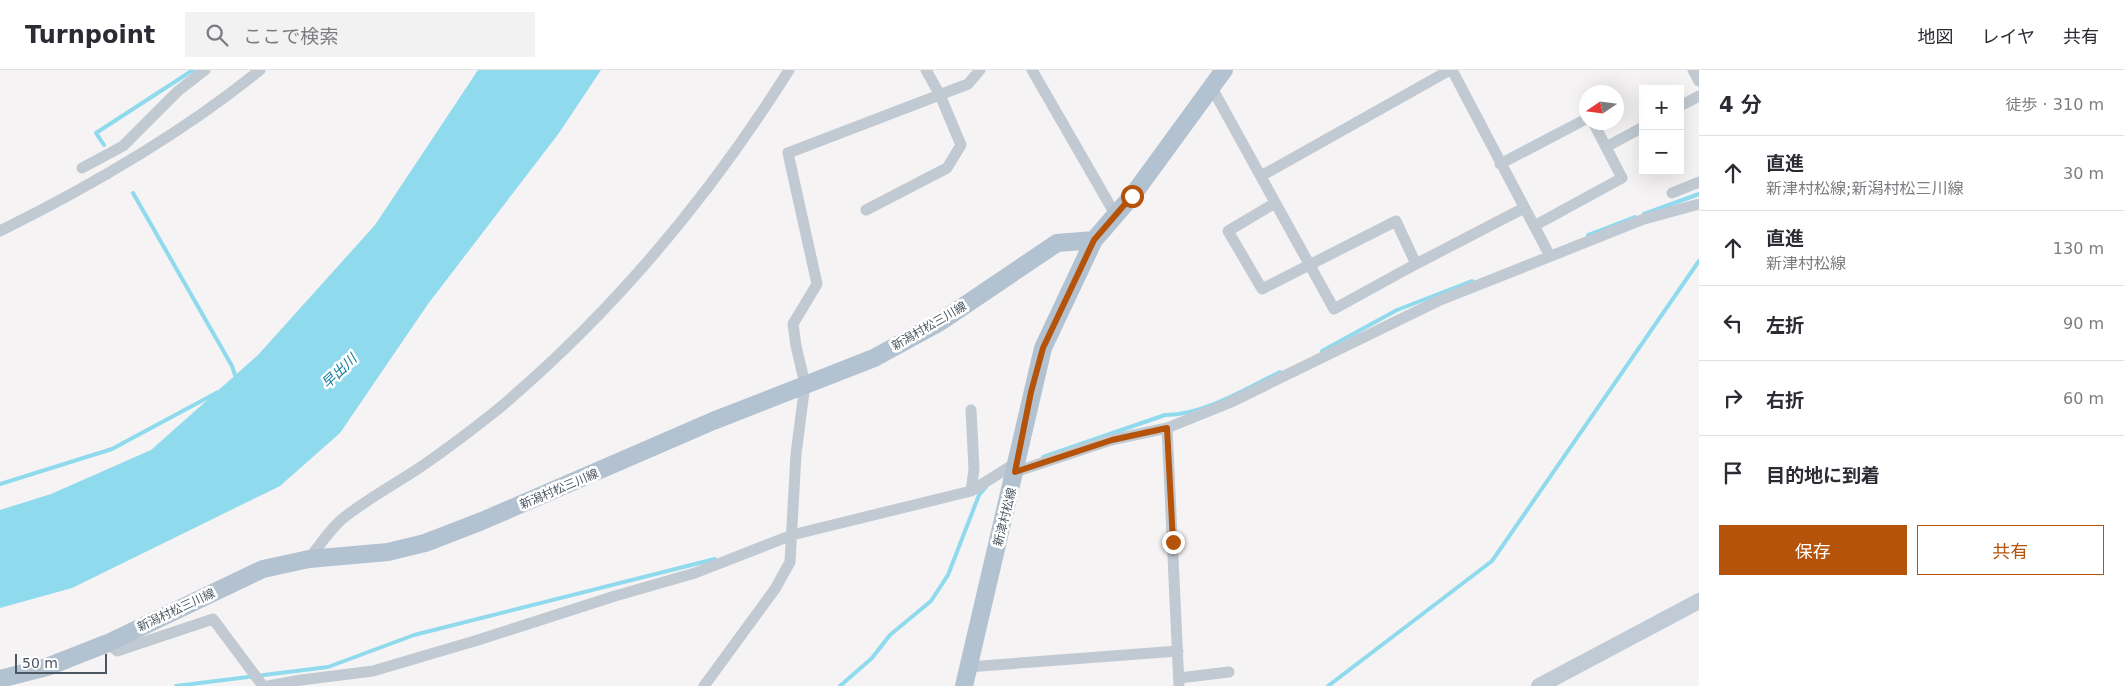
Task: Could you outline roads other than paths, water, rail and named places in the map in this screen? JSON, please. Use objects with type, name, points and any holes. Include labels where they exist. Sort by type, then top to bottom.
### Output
[{"type":"main road","name":"新津村松線","points":[[964,686],[1043,348],[1094,240],[1224,70]]},
{"type":"main road","name":"新潟村松三川線","points":[[0,679],[47,667],[108,642],[263,568],[309,559],[388,552],[425,543],[482,521],[805,384],[874,358],[940,322],[1057,242],[1094,240]]},
{"type":"street","points":[[82,168],[123,146],[178,91],[205,70]]},
{"type":"street","points":[[0,231],[64,200],[151,148],[219,104],[260,70]]},
{"type":"street","points":[[309,559],[344,517],[446,448],[496,410],[557,356],[635,275],[704,193],[757,120],[789,70]]},
{"type":"street","points":[[866,210],[946,168],[961,145],[940,95],[926,70]]},
{"type":"street","points":[[704,686],[775,589],[790,562],[796,454],[805,384],[793,324],[817,284],[788,153],[968,84],[980,70]]},
{"type":"street","points":[[1032,70],[1115,214]]},
{"type":"street","points":[[1261,176],[1451,70],[1550,256]]},
{"type":"street","points":[[1693,70],[1699,81]]},
{"type":"street","points":[[1212,88],[1334,309],[1524,208]]},
{"type":"street","points":[[1684,104],[1699,96]]},
{"type":"street","points":[[1500,164],[1579,123]]},
{"type":"street","points":[[1606,147],[1639,129]]},
{"type":"street","points":[[1534,226],[1622,178],[1597,130]]},
{"type":"street","points":[[1672,193],[1699,182]]},
{"type":"street","points":[[1275,203],[1228,231],[1262,289],[1396,221],[1416,264]]},
{"type":"street","points":[[268,686],[373,671],[695,573],[792,535],[971,491],[1016,467],[1112,440],[1167,428],[1229,403],[1438,301],[1644,220],[1699,204]]},
{"type":"street","points":[[971,410],[974,469],[971,491]]},
{"type":"street","points":[[1167,428],[1179,682],[1228,672]]},
{"type":"street","points":[[1539,686],[1699,601]]},
{"type":"street","points":[[108,642],[117,651],[213,619],[264,686]]},
{"type":"street","points":[[968,667],[1178,651]]},
{"type":"water","name":"早出川","points":[[478,70],[601,70],[559,133],[428,304],[340,433],[280,486],[72,588],[0,608],[0,510],[51,494],[151,450],[258,355],[375,225]]},
{"type":"waterway","points":[[104,145],[96,133],[193,70]]},
{"type":"waterway","points":[[133,193],[232,366],[236,378]]},
{"type":"waterway","points":[[1644,214],[1699,194]]},
{"type":"waterway","points":[[1588,235],[1635,217]]},
{"type":"waterway","points":[[1328,686],[1492,561],[1699,261]]},
{"type":"waterway","points":[[1322,351],[1397,310],[1472,281]]},
{"type":"waterway","points":[[1043,457],[1165,415],[1194,411],[1209,406],[1280,372]]},
{"type":"waterway","points":[[0,484],[112,449],[218,392]]},
{"type":"waterway","points":[[840,686],[872,658],[890,635],[931,601],[948,575],[979,495],[986,487]]},
{"type":"waterway","points":[[176,686],[328,667],[414,635],[715,559]]}]
